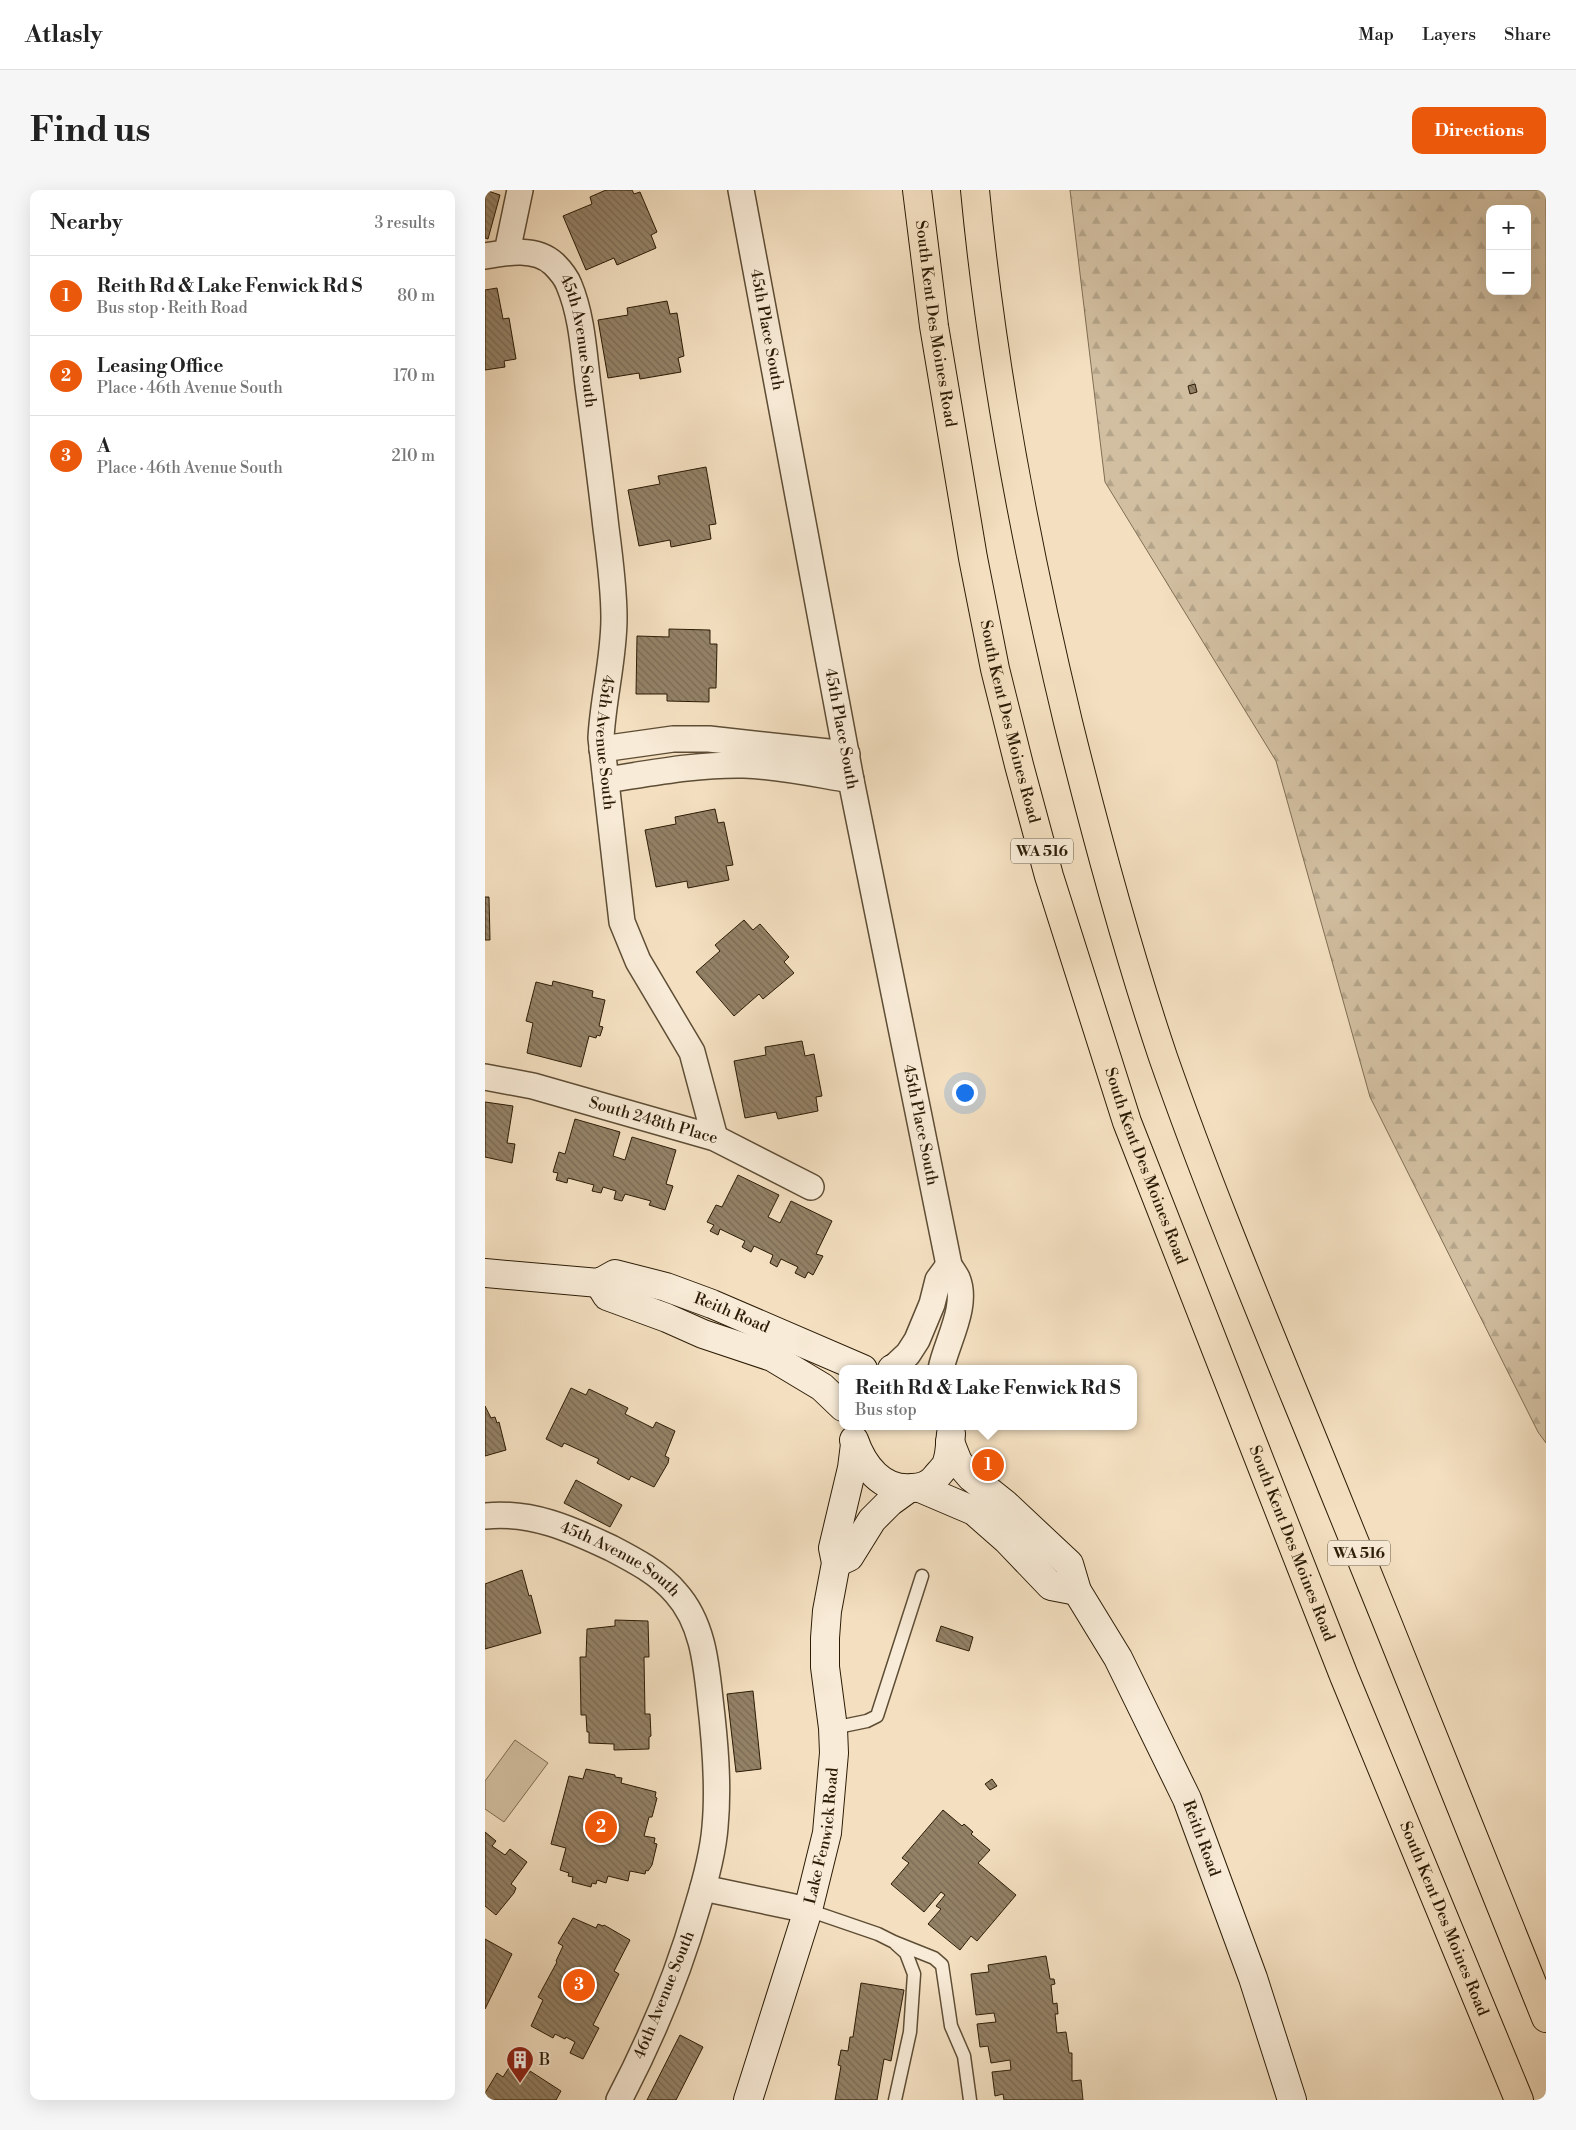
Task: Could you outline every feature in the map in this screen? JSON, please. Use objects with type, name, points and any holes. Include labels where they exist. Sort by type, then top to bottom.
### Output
[{"type":"highway","name":"South Kent Des Moines Road","points":[[917,190],[934,326],[973,558],[1009,726],[1049,876],[1127,1122],[1345,1676],[1519,2100]]},
{"type":"highway","name":"WA 516","points":[[975,190],[993,339],[1009,442],[1031,554],[1055,665],[1095,829],[1127,944],[1163,1058],[1240,1260],[1471,1827],[1546,2018]]},
{"type":"main road","name":"Reith Road","points":[[485,1274],[599,1283],[615,1274],[666,1287],[712,1304],[854,1365]]},
{"type":"main road","name":"Reith Road","points":[[599,1283],[607,1296],[667,1318],[703,1334],[772,1357],[822,1386],[839,1403]]},
{"type":"main road","name":"Reith Road","points":[[914,1488],[933,1481],[947,1463],[951,1434]]},
{"type":"main road","name":"Reith Road","points":[[951,1434],[959,1462],[971,1477],[1005,1504],[1069,1564],[1077,1591],[1118,1658],[1143,1713],[1187,1799],[1253,1978],[1292,2100]]},
{"type":"main road","points":[[853,1435],[863,1460],[875,1476],[893,1487],[914,1488],[973,1511],[1007,1540],[1051,1586],[1077,1591]]},
{"type":"main road","name":"Lake Fenwick Road","points":[[748,2100],[808,1910],[827,1833],[834,1771],[833,1728],[825,1667],[825,1638],[827,1611],[836,1563],[833,1548],[852,1468],[853,1435]]},
{"type":"main road","points":[[836,1563],[849,1557],[873,1520],[890,1502],[914,1488]]},
{"type":"street","name":"45th Avenue South","points":[[520,190],[496,254],[536,254],[552,262],[569,284],[579,323],[599,466],[613,583],[613,647],[602,718],[603,749],[622,922],[638,962],[692,1052],[715,1138]]},
{"type":"street","name":"45th Place South","points":[[741,190],[851,780],[949,1265],[958,1279],[960,1296],[954,1330],[942,1365]]},
{"type":"street","points":[[603,749],[673,739],[709,739],[847,754]]},
{"type":"street","points":[[606,780],[691,767],[743,765],[783,769],[851,780]]},
{"type":"street","name":"South 248th Place","points":[[485,1077],[533,1086],[715,1138],[811,1187]]},
{"type":"street","points":[[897,1365],[908,1354],[917,1340],[938,1280],[949,1265]]},
{"type":"street","name":"45th Avenue South","points":[[485,1516],[524,1516],[551,1522],[583,1534],[643,1566],[677,1593],[687,1608],[696,1625],[706,1664]]},
{"type":"street","name":"46th Avenue South","points":[[619,2100],[668,1995],[689,1938],[703,1888],[715,1827],[716,1801],[715,1745],[706,1664]]},
{"type":"street","points":[[703,1888],[808,1910]]},
{"type":"lane","points":[[833,1728],[867,1721],[877,1716],[922,1576]]},
{"type":"lane","points":[[808,1910],[878,1934],[934,1958],[942,1965],[951,2026],[963,2056],[970,2100]]},
{"type":"lane","points":[[894,1942],[906,1953],[914,1974],[910,2032],[895,2100]]},
{"type":"green space","points":[[1070,190],[1546,190],[1546,1443],[1538,1432],[1370,1097],[1276,761],[1105,482]]},
{"type":"green space","points":[[515,1740],[548,1763],[504,1822],[485,1809],[485,1781]]},
{"type":"building","points":[[485,190],[500,195],[488,239],[485,238]]},
{"type":"building","points":[[606,190],[632,190],[634,194],[640,192],[657,232],[651,235],[656,248],[617,265],[614,258],[586,270],[563,216],[592,204],[590,197]]},
{"type":"building","points":[[497,288],[503,319],[509,318],[516,359],[504,361],[505,367],[485,370],[485,290]]},
{"type":"building","points":[[667,301],[670,314],[677,313],[684,356],[678,358],[681,372],[640,379],[639,373],[608,378],[598,320],[628,315],[627,308]]},
{"type":"building","points":[[1195,384],[1197,392],[1190,394],[1188,386]]},
{"type":"building","points":[[706,467],[716,524],[709,525],[711,539],[671,547],[670,540],[639,546],[628,490],[660,484],[658,476]]},
{"type":"building","points":[[669,629],[710,630],[710,644],[717,644],[716,688],[709,688],[709,702],[667,701],[667,694],[636,694],[637,636],[669,637]]},
{"type":"building","points":[[715,809],[718,823],[724,822],[733,865],[726,866],[729,880],[688,888],[687,881],[656,887],[645,830],[676,824],[675,817]]},
{"type":"building","points":[[485,897],[489,897],[490,940],[485,940]]},
{"type":"building","points":[[744,920],[753,930],[760,924],[789,957],[784,962],[794,973],[763,999],[759,994],[734,1016],[696,972],[720,951],[715,945]]},
{"type":"building","points":[[553,981],[593,991],[592,997],[605,1000],[599,1026],[603,1027],[600,1036],[597,1035],[596,1038],[589,1036],[581,1067],[527,1053],[533,1023],[526,1021],[536,982],[552,986]]},
{"type":"building","points":[[802,1041],[805,1056],[814,1054],[822,1096],[816,1097],[818,1111],[778,1119],[776,1112],[745,1118],[734,1061],[766,1055],[765,1047]]},
{"type":"building","points":[[485,1102],[513,1106],[507,1143],[515,1144],[512,1163],[485,1157]]},
{"type":"building","points":[[575,1119],[620,1132],[613,1156],[625,1160],[632,1137],[676,1150],[666,1184],[673,1186],[665,1210],[649,1205],[651,1201],[625,1194],[622,1201],[614,1199],[616,1191],[603,1187],[601,1193],[592,1191],[594,1185],[568,1178],[567,1183],[556,1180],[558,1173],[553,1172],[559,1152],[565,1154]]},
{"type":"building","points":[[738,1175],[779,1195],[768,1217],[780,1223],[791,1201],[832,1221],[816,1254],[823,1256],[813,1275],[808,1272],[805,1278],[795,1273],[798,1267],[781,1259],[777,1267],[770,1263],[773,1255],[754,1246],[751,1252],[742,1247],[745,1241],[720,1229],[718,1235],[710,1231],[714,1225],[707,1222],[716,1205],[722,1207]]},
{"type":"building","points":[[571,1388],[586,1395],[589,1389],[628,1408],[625,1414],[653,1428],[656,1422],[675,1431],[665,1456],[669,1458],[668,1463],[654,1487],[631,1476],[629,1480],[597,1463],[599,1459],[564,1443],[562,1447],[546,1439]]},
{"type":"building","points":[[485,1406],[491,1418],[495,1417],[497,1423],[499,1422],[506,1450],[485,1456]]},
{"type":"building","points":[[576,1480],[622,1505],[610,1527],[564,1503]]},
{"type":"building","points":[[522,1570],[541,1633],[485,1649],[485,1584]]},
{"type":"building","points":[[615,1620],[648,1621],[649,1657],[644,1657],[645,1714],[650,1714],[651,1736],[649,1737],[649,1749],[614,1750],[614,1744],[589,1743],[586,1715],[581,1715],[580,1657],[586,1657],[587,1629],[615,1626]]},
{"type":"building","points":[[941,1626],[973,1637],[969,1651],[936,1641]]},
{"type":"building","points":[[753,1691],[761,1769],[736,1772],[727,1694]]},
{"type":"building","points":[[586,1769],[615,1775],[615,1777],[622,1778],[621,1783],[656,1792],[655,1797],[657,1798],[652,1817],[649,1817],[644,1836],[655,1838],[654,1843],[657,1844],[652,1865],[648,1871],[646,1870],[645,1874],[630,1871],[628,1881],[608,1876],[606,1883],[597,1880],[596,1884],[592,1883],[591,1887],[572,1882],[573,1877],[568,1876],[569,1873],[560,1870],[566,1848],[551,1844],[569,1776],[583,1779]]},
{"type":"building","points":[[992,1779],[997,1786],[990,1790],[985,1784]]},
{"type":"building","points":[[943,1810],[962,1826],[964,1824],[973,1832],[971,1834],[990,1850],[978,1863],[1016,1895],[977,1941],[971,1936],[960,1950],[928,1924],[941,1909],[936,1906],[945,1895],[941,1892],[924,1912],[891,1884],[909,1863],[902,1858]]},
{"type":"building","points":[[485,1832],[496,1841],[492,1846],[505,1855],[510,1849],[527,1862],[511,1884],[516,1888],[514,1893],[496,1915],[485,1906]]},
{"type":"building","points":[[573,1918],[596,1928],[598,1924],[604,1925],[630,1940],[614,1971],[619,1974],[593,2025],[599,2028],[583,2059],[570,2053],[575,2042],[555,2034],[553,2038],[531,2026],[543,2000],[538,1997],[557,1962],[563,1946],[558,1943]]},
{"type":"building","points":[[485,1939],[512,1954],[485,2009]]},
{"type":"building","points":[[1046,1956],[1050,1979],[1054,1979],[1055,1984],[1051,1985],[1053,2004],[1057,2003],[1058,2014],[1055,2014],[1057,2033],[1066,2032],[1069,2053],[1072,2053],[1072,2081],[1081,2080],[1083,2100],[1004,2100],[1003,2094],[995,2096],[992,2072],[1011,2070],[1010,2060],[991,2063],[988,2046],[980,2047],[977,2024],[996,2022],[994,2013],[976,2015],[971,1974],[989,1972],[988,1965]]},
{"type":"building","points":[[861,1983],[904,1990],[891,2061],[884,2059],[877,2100],[835,2100],[841,2066],[838,2065],[841,2050],[848,2051],[850,2037],[853,2037]]},
{"type":"building","points":[[680,2035],[703,2047],[676,2100],[647,2100]]},
{"type":"building","name":"B","points":[[512,2063],[529,2073],[530,2071],[561,2091],[556,2100],[485,2100],[485,2093],[497,2073],[503,2077]]},
{"type":"place","name":"Reith Rd & Lake Fenwick Rd S","points":[[988,1465]]},
{"type":"place","name":"Leasing Office","points":[[601,1827]]},
{"type":"place","name":"A","points":[[579,1985]]},
{"type":"place","name":"B","points":[[520,2084]]}]
